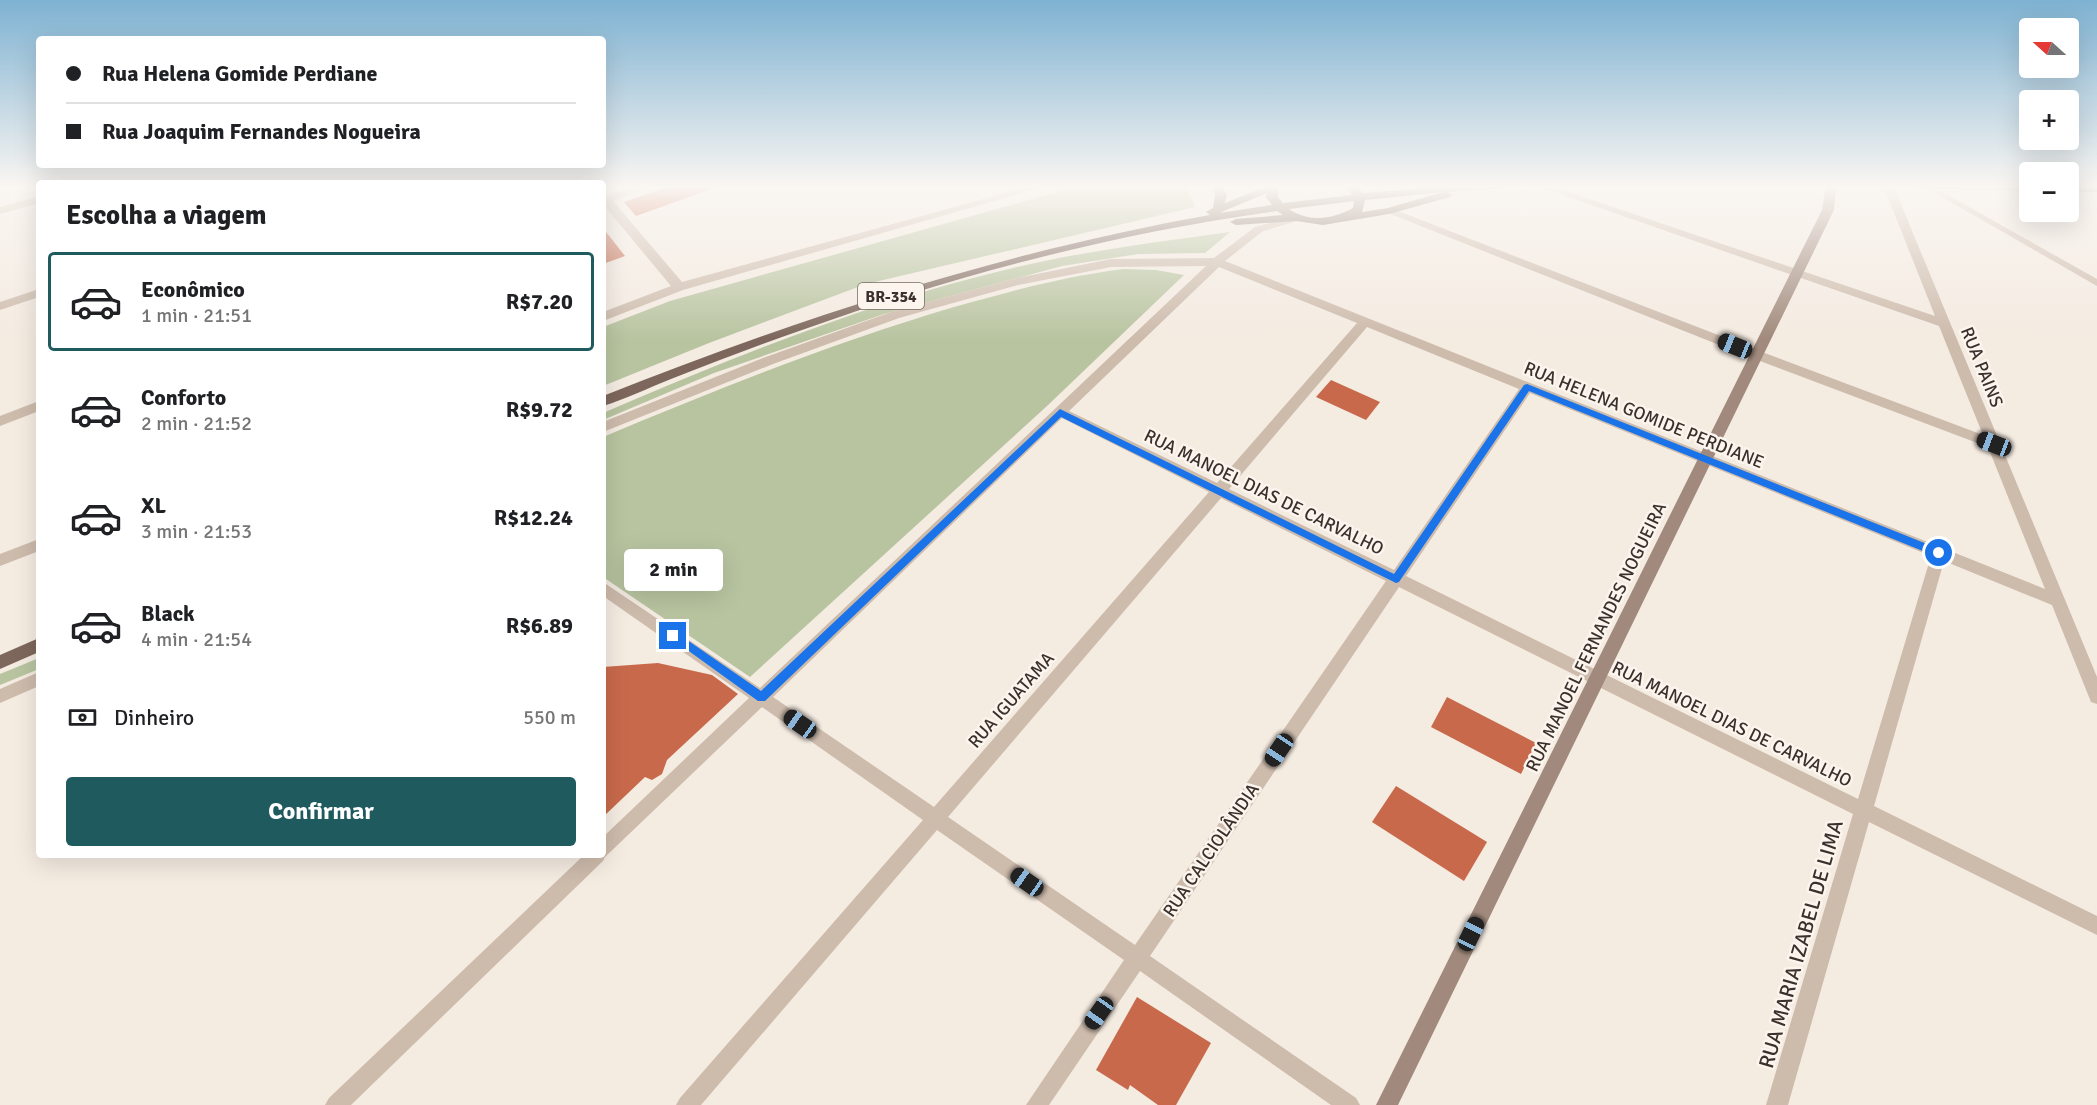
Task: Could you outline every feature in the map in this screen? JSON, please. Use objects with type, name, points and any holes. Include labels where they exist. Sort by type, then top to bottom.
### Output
[{"type":"main road","name":"BR-354","points":[[606,400],[700,362],[875,301],[1006,264],[1116,237]]},
{"type":"main road","points":[[0,662],[36,646]]},
{"type":"street","points":[[636,237],[679,286]]},
{"type":"street","points":[[606,316],[679,286],[856,237]]},
{"type":"street","points":[[606,846],[1217,262],[1250,237]]},
{"type":"street","points":[[1454,237],[1756,355],[1994,444]]},
{"type":"street","points":[[1691,237],[1945,324]]},
{"type":"street","name":"RUA MANOEL FERNANDES NOGUEIRA","points":[[1387,1105],[1815,237]]},
{"type":"street","name":"RUA PAINS","points":[[1909,237],[2097,697]]},
{"type":"street","points":[[606,426],[768,361],[895,315],[1017,282],[1111,263],[1217,262]]},
{"type":"street","name":"RUA HELENA GOMIDE PERDIANE","points":[[1217,262],[2058,601]]},
{"type":"street","points":[[0,306],[36,294]]},
{"type":"street","name":"RUA IGUATAMA","points":[[687,1105],[1365,322]]},
{"type":"street","name":"RUA CALCIOLÂNDIA","points":[[1037,1105],[1527,387]]},
{"type":"street","points":[[0,421],[36,407]]},
{"type":"street","name":"RUA MANOEL DIAS DE CARVALHO","points":[[1060,412],[2097,926]]},
{"type":"street","points":[[0,560],[36,546]]},
{"type":"street","name":"RUA MARIA IZABEL DE LIMA","points":[[1777,1105],[1939,553]]},
{"type":"street","points":[[606,590],[1349,1105]]},
{"type":"street","points":[[0,696],[36,680]]},
{"type":"street","points":[[336,1105],[594,858]]},
{"type":"lane","points":[[2016,237],[2097,283]]},
{"type":"green space","points":[[899,237],[1069,237],[866,284],[606,385],[606,326],[670,301]]},
{"type":"green space","points":[[1197,237],[1225,237],[1205,253],[1138,254],[1062,266],[884,314],[714,373],[606,419],[606,412],[714,367],[770,344],[885,304],[1001,271],[1123,247]]},
{"type":"green space","points":[[1124,269],[1156,270],[1184,275],[1047,406],[750,677],[606,579],[606,436],[777,367],[865,335],[996,295]]},
{"type":"green space","points":[[36,659],[36,670],[0,685],[0,674]]},
{"type":"building","points":[[606,237],[610,237],[625,256],[606,263]]},
{"type":"building","points":[[1331,380],[1380,402],[1366,420],[1316,397]]},
{"type":"building","points":[[658,663],[712,675],[738,694],[667,760],[662,774],[652,780],[645,777],[606,814],[606,667]]},
{"type":"building","points":[[1447,697],[1536,743],[1521,774],[1431,727]]},
{"type":"building","points":[[1396,786],[1487,842],[1464,881],[1372,822]]},
{"type":"building","points":[[1137,997],[1211,1043],[1176,1105],[1158,1105],[1130,1085],[1128,1090],[1096,1070]]},
{"type":"route","points":[[673,636],[761,698],[1060,412],[1396,579],[1527,387],[1939,553]]}]
